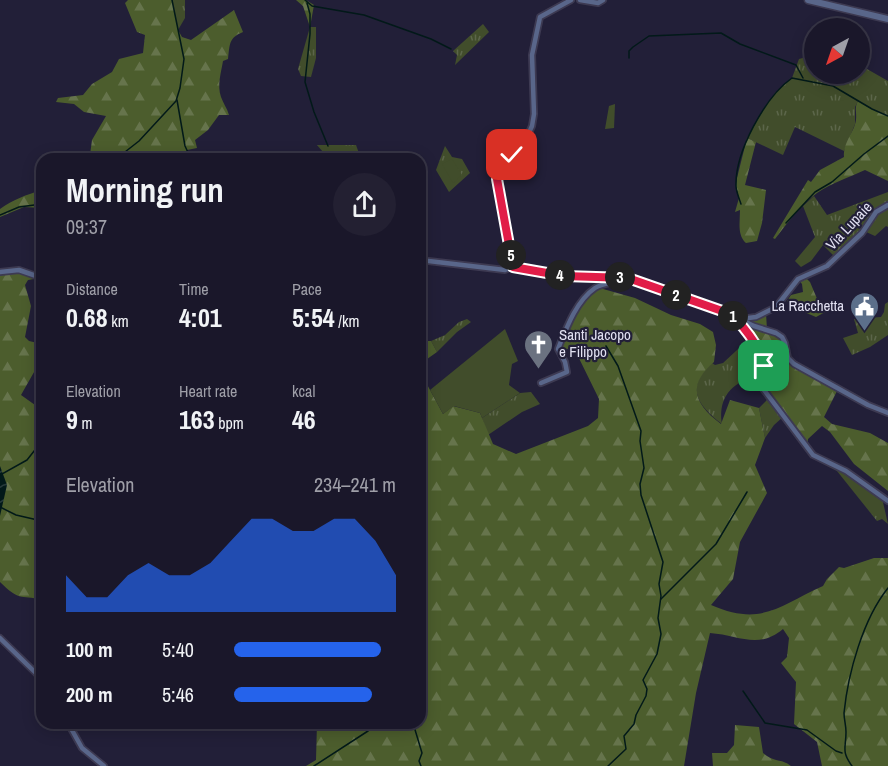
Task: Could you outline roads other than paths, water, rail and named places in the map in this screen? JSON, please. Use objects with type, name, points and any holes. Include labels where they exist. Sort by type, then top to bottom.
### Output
[{"type":"street","points":[[513,267],[497,179],[498,172],[527,137],[532,126],[534,114],[532,55],[540,17],[571,0]]},
{"type":"street","points":[[580,0],[598,3],[603,0]]},
{"type":"street","points":[[808,0],[888,19]]},
{"type":"street","name":"Via Lupaie","points":[[741,319],[756,316],[776,307],[798,279],[819,271],[833,261],[862,233],[876,212],[888,205]]},
{"type":"street","points":[[426,261],[505,270],[513,267],[564,276],[620,277],[640,282],[776,333],[782,337],[788,358],[794,364],[868,405],[888,413]]},
{"type":"street","points":[[0,272],[19,270],[36,276]]},
{"type":"street","points":[[541,383],[567,372],[558,349],[561,337],[583,301],[596,287],[618,281],[620,277]]},
{"type":"street","points":[[733,316],[757,346],[764,361],[761,386],[782,411],[807,449],[813,455],[846,471],[888,501]]},
{"type":"street","points":[[0,638],[36,673]]},
{"type":"street","points":[[71,729],[82,748],[104,766]]},
{"type":"water","points":[[0,466],[7,485],[0,516]]},
{"type":"waterway","points":[[124,153],[139,141],[176,101],[184,59],[172,0]]},
{"type":"waterway","points":[[305,0],[312,6],[364,15],[431,39],[451,49]]},
{"type":"waterway","points":[[307,3],[310,14],[310,34],[305,82],[328,146]]},
{"type":"waterway","points":[[629,58],[629,51],[649,36],[721,33],[740,44],[796,65],[803,78]]},
{"type":"waterway","points":[[741,204],[736,188],[737,172],[746,142],[772,98],[792,78],[833,86],[888,116]]},
{"type":"waterway","points":[[177,100],[188,153]]},
{"type":"waterway","points":[[786,223],[815,192],[832,182],[888,136]]},
{"type":"waterway","points":[[0,215],[19,207],[36,205]]},
{"type":"waterway","points":[[606,346],[618,366],[641,431],[640,441],[644,468],[640,484],[641,495],[663,562],[659,584],[661,596],[658,618],[661,634],[657,654],[643,680],[647,689],[646,696],[634,724],[624,736],[626,749],[608,766]]},
{"type":"waterway","points":[[0,475],[27,460],[36,449]]},
{"type":"waterway","points":[[661,599],[716,544],[747,492]]},
{"type":"waterway","points":[[0,507],[16,515],[36,520]]},
{"type":"waterway","points":[[852,766],[846,757],[845,749],[844,713],[849,681],[864,631],[888,588]]},
{"type":"waterway","points":[[743,691],[765,723],[807,730],[842,753]]},
{"type":"waterway","points":[[314,766],[369,729]]},
{"type":"waterway","points":[[415,729],[422,753],[419,761],[421,766]]},
{"type":"place","name":"La Racchetta","points":[[865,332]]},
{"type":"place","name":"Santi Jacopo e Filippo","points":[[538,370]]}]
